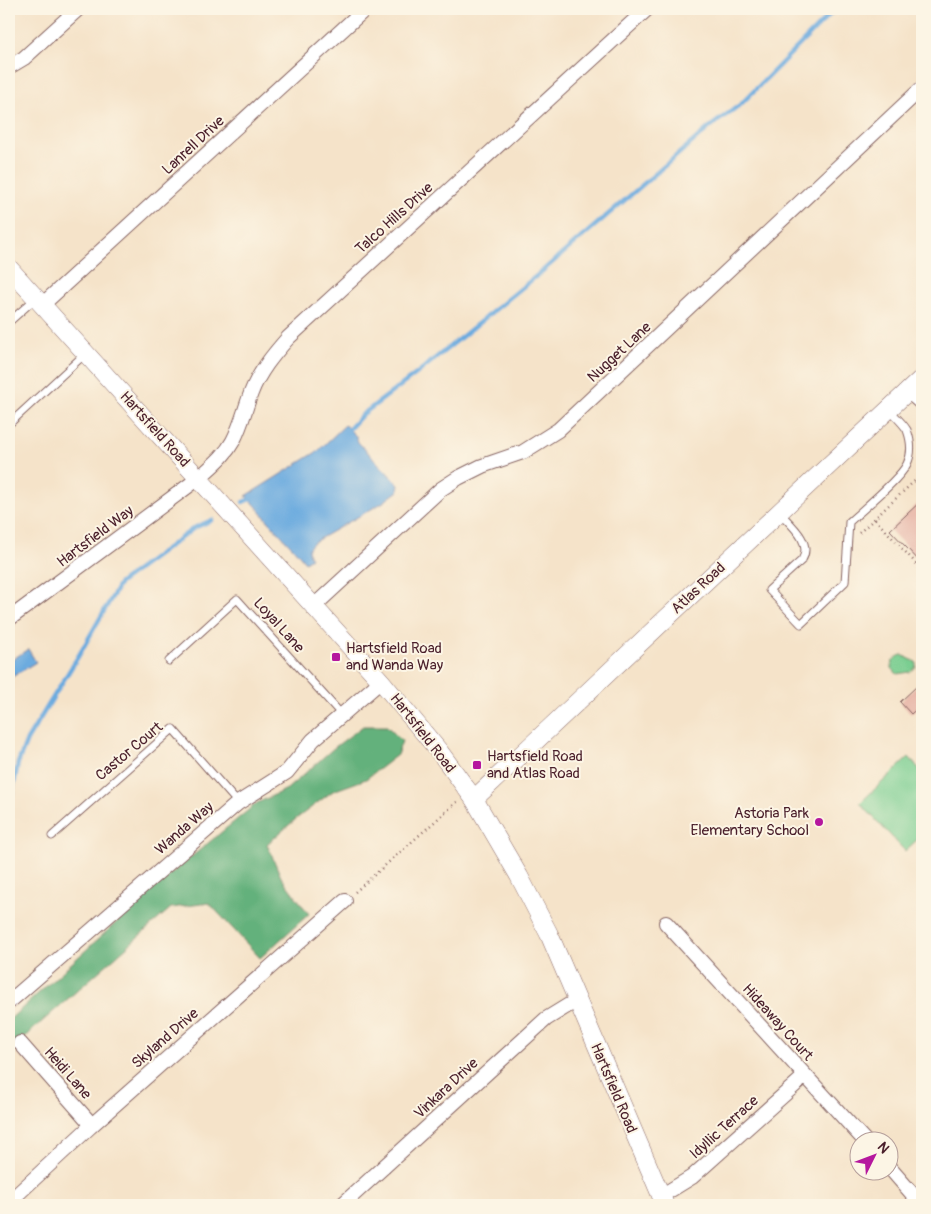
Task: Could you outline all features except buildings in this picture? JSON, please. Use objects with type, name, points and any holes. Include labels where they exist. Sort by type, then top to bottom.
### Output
[{"type":"street","points":[[9,67],[24,58],[78,9]]},
{"type":"street","name":"Lanrell Drive","points":[[39,301],[365,9]]},
{"type":"street","name":"Talco Hills Drive","points":[[199,478],[223,456],[233,442],[251,392],[260,374],[288,338],[647,9]]},
{"type":"street","name":"Nugget Lane","points":[[314,606],[440,489],[482,466],[523,452],[558,430],[922,88]]},
{"type":"street","name":"Hartsfield Road","points":[[9,268],[382,681],[472,795],[490,824],[549,934],[663,1200]]},
{"type":"street","name":"Atlas Road","points":[[472,795],[922,378]]},
{"type":"street","name":"Hartsfield Way","points":[[9,619],[199,478]]},
{"type":"street","name":"Wanda Way","points":[[9,1002],[238,803],[286,772],[313,740],[382,681]]},
{"type":"street","name":"Skyland Drive","points":[[12,1202],[92,1125],[345,901]]},
{"type":"street","name":"Hideaway Court","points":[[666,923],[857,1132]]},
{"type":"street","name":"Vinkara Drive","points":[[342,1205],[546,1019],[577,1000]]},
{"type":"street","name":"Heidi Lane","points":[[20,1042],[92,1125]]},
{"type":"street","name":"Idyllic Terrace","points":[[663,1200],[692,1178],[805,1076]]},
{"type":"street","points":[[898,1177],[922,1205]]},
{"type":"lane","points":[[9,322],[39,301]]},
{"type":"lane","points":[[9,424],[86,353]]},
{"type":"lane","points":[[905,394],[922,408]]},
{"type":"lane","points":[[779,512],[801,536],[805,544],[805,554],[802,560],[768,590],[801,624],[845,582],[849,522],[902,473],[908,464],[911,450],[906,428],[889,409]]},
{"type":"lane","name":"Loyal Lane","points":[[169,661],[237,599],[342,716]]},
{"type":"lane","name":"Castor Court","points":[[52,836],[173,729],[238,803]]},
{"type":"path","points":[[858,534],[922,474]]},
{"type":"path","points":[[875,519],[922,570]]},
{"type":"path","points":[[917,710],[922,705]]},
{"type":"path","points":[[345,901],[472,795]]},
{"type":"green space","points":[[902,655],[916,662],[916,667],[910,672],[897,674],[892,668],[892,663],[895,658]]},
{"type":"green space","points":[[363,726],[387,726],[402,741],[397,755],[366,779],[333,791],[267,844],[281,877],[309,914],[260,958],[209,903],[171,908],[11,1049],[9,1055],[9,1020],[163,880],[257,803],[287,789],[335,747]]},
{"type":"green space","points":[[909,757],[922,772],[922,835],[905,851],[860,803]]},
{"type":"water","points":[[345,425],[356,436],[358,442],[399,485],[398,491],[382,503],[314,542],[308,550],[311,558],[305,562],[246,496],[318,451]]},
{"type":"water","points":[[28,649],[36,662],[12,677],[9,671],[9,662]]},
{"type":"waterway","points":[[349,429],[363,414],[416,374],[540,273],[711,126],[741,104],[835,9]]},
{"type":"waterway","points":[[243,502],[250,499]]},
{"type":"waterway","points":[[9,810],[18,763],[27,740],[120,583],[194,528],[212,520]]},
{"type":"place","name":"Hartsfield Road and Wanda Way","points":[[336,657]]},
{"type":"place","name":"Hartsfield Road and Atlas Road","points":[[477,765]]},
{"type":"place","name":"Astoria Park Elementary School","points":[[819,822]]}]
